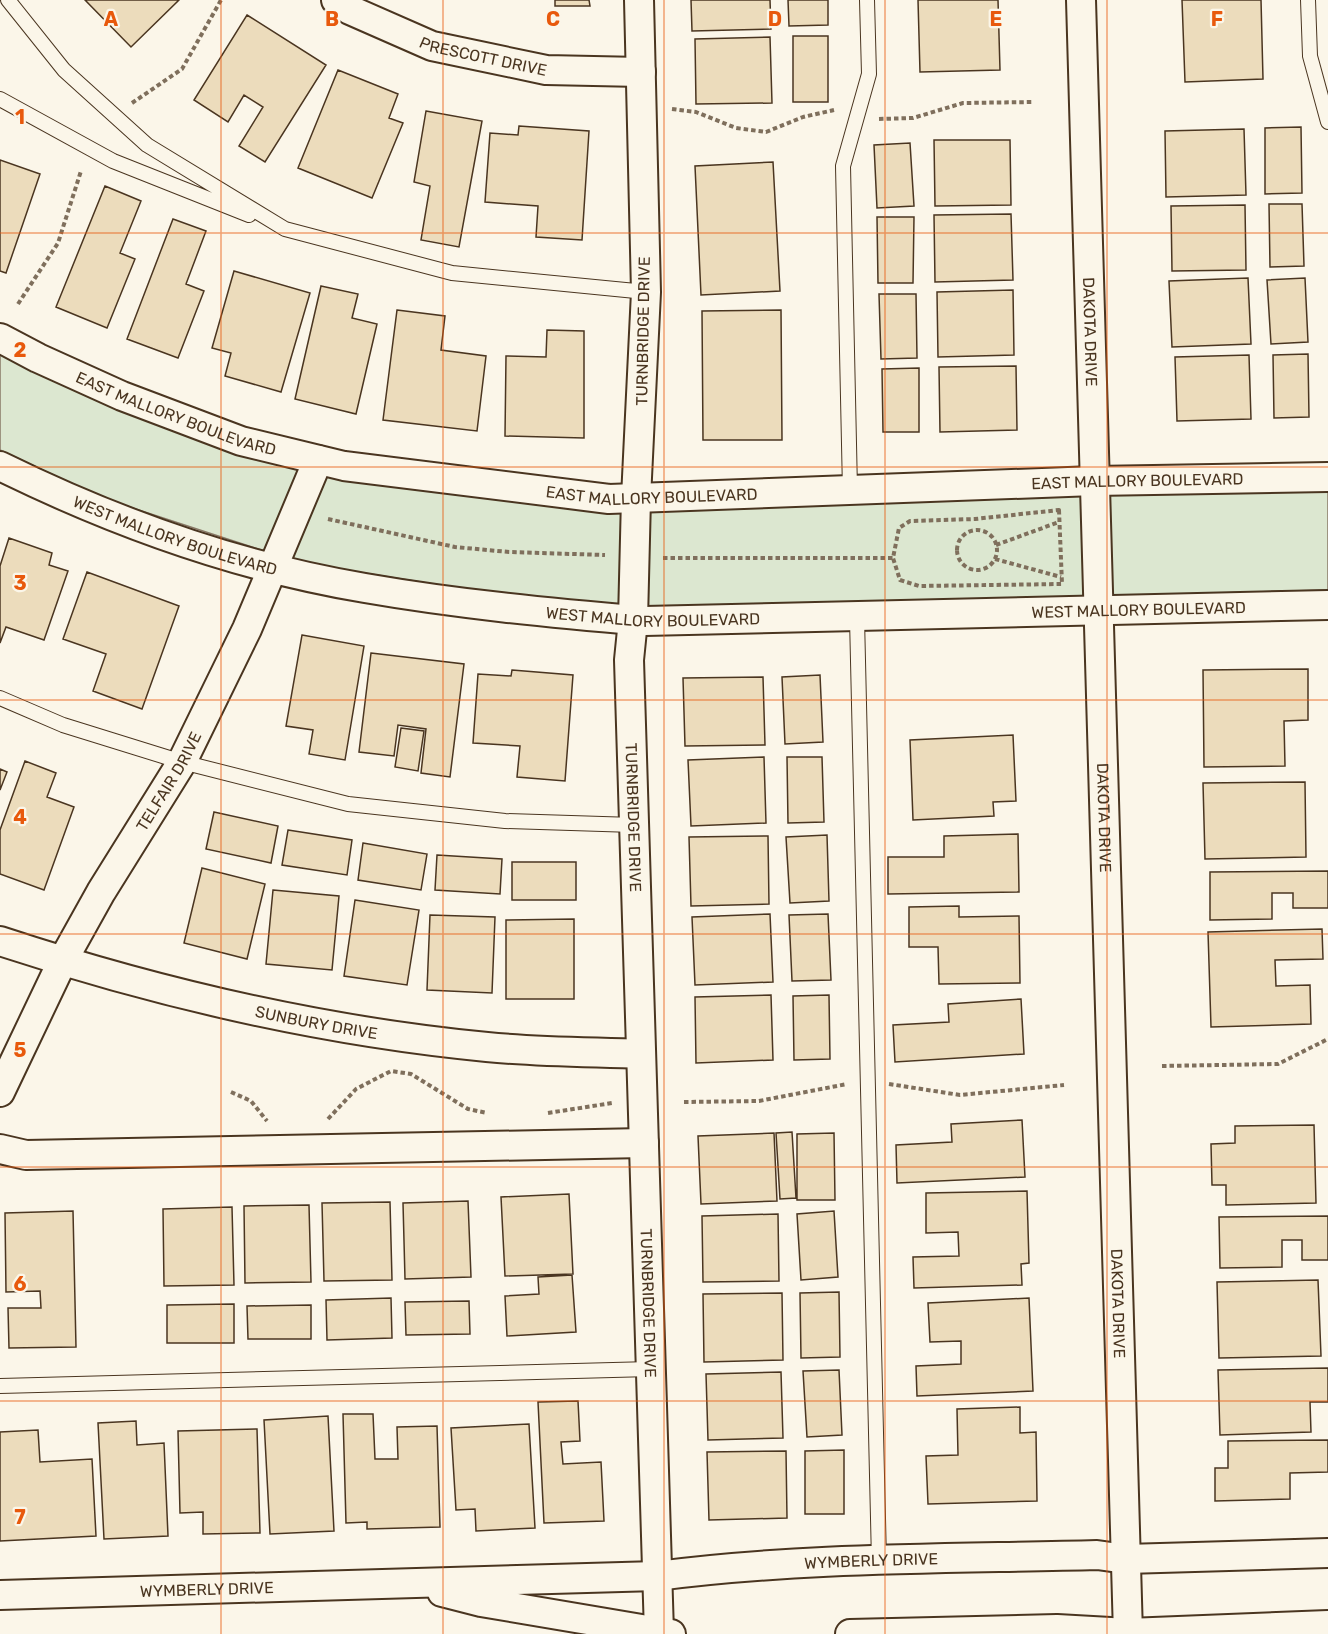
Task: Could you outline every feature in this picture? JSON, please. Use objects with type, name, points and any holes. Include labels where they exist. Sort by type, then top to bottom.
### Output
[{"type":"street","name":"PRESCOTT DRIVE","points":[[336,0],[350,10],[432,46],[546,70],[641,72]]},
{"type":"street","name":"TURNBRIDGE DRIVE","points":[[639,0],[646,292],[636,498],[633,620],[629,660],[657,1575],[665,1633]]},
{"type":"street","name":"DAKOTA DRIVE","points":[[1081,0],[1128,1634]]},
{"type":"street","name":"EAST MALLORY BOULEVARD","points":[[0,338],[122,396],[241,441],[344,466],[609,499],[1094,481],[1328,477]]},
{"type":"street","name":"TELFAIR DRIVE","points":[[0,1092],[62,962],[101,892],[182,762],[247,629],[318,460]]},
{"type":"street","name":"WEST MALLORY BOULEVARD","points":[[0,466],[49,491],[196,546],[274,567],[364,588],[544,612],[633,620],[857,618],[1328,605]]},
{"type":"street","name":"SUNBURY DRIVE","points":[[0,941],[62,962],[157,989],[314,1022],[487,1047],[641,1054]]},
{"type":"street","points":[[0,1149],[26,1155],[644,1143]]},
{"type":"street","name":"WYMBERLY DRIVE","points":[[0,1595],[657,1575],[731,1566],[1097,1554],[1126,1559],[1328,1553]]},
{"type":"street","name":"WYMBERLY DRIVE","points":[[414,1584],[482,1602],[665,1633]]},
{"type":"street","points":[[850,1634],[1057,1629],[1128,1634],[1328,1625]]},
{"type":"lane","points":[[8,0],[64,70],[147,145],[285,229]]},
{"type":"lane","points":[[850,490],[843,166],[869,74],[867,0]]},
{"type":"lane","points":[[1308,0],[1310,56],[1328,122]]},
{"type":"lane","points":[[0,99],[113,161],[285,229],[452,273],[646,292]]},
{"type":"lane","points":[[857,618],[879,1561]]},
{"type":"lane","points":[[0,698],[63,725],[182,762],[348,804],[505,821],[634,825]]},
{"type":"lane","points":[[0,1386],[651,1369]]},
{"type":"path","points":[[129,105],[182,69],[221,0]]},
{"type":"path","points":[[872,119],[913,118],[963,103],[1033,102]]},
{"type":"path","points":[[666,109],[696,112],[736,128],[766,132],[803,117],[839,109]]},
{"type":"path","points":[[18,304],[58,243],[81,171]]},
{"type":"path","points":[[1059,510],[1059,522],[1062,584],[919,586],[900,580],[894,558],[899,528],[910,521],[975,519],[1059,510]]},
{"type":"path","points":[[328,519],[454,547],[509,552],[612,555]]},
{"type":"path","points":[[996,545],[1059,522]]},
{"type":"path","points":[[976,531],[988,534],[996,545],[995,559],[986,568],[972,570],[961,563],[957,547],[963,536],[976,531]]},
{"type":"path","points":[[651,558],[894,558]]},
{"type":"path","points":[[995,559],[1061,577]]},
{"type":"path","points":[[1162,1066],[1278,1064],[1328,1039]]},
{"type":"path","points":[[322,1125],[356,1089],[391,1071],[411,1074],[468,1109],[493,1115]]},
{"type":"path","points":[[231,1092],[251,1101],[273,1128]]},
{"type":"path","points":[[546,1113],[574,1107],[614,1103]]},
{"type":"green space","points":[[0,348],[83,389],[460,495],[1328,488],[1328,590],[662,608],[509,596],[301,563],[102,498],[0,450]]},
{"type":"building","points":[[85,0],[179,0],[131,47]]},
{"type":"building","points":[[555,0],[589,0],[590,6],[555,6]]},
{"type":"building","points":[[691,0],[770,0],[771,29],[692,31]]},
{"type":"building","points":[[788,0],[828,0],[828,25],[789,26]]},
{"type":"building","points":[[918,0],[998,0],[1000,70],[920,72]]},
{"type":"building","points":[[1182,0],[1261,0],[1263,79],[1185,82]]},
{"type":"building","points":[[247,15],[326,65],[265,162],[239,146],[263,107],[244,95],[228,122],[194,100]]},
{"type":"building","points":[[793,36],[828,36],[828,102],[793,102]]},
{"type":"building","points":[[770,37],[772,103],[696,104],[695,39]]},
{"type":"building","points":[[338,70],[398,94],[389,118],[403,123],[372,198],[298,168]]},
{"type":"building","points":[[426,111],[482,121],[459,247],[421,240],[430,186],[414,182]]},
{"type":"building","points":[[519,126],[589,131],[582,240],[536,237],[538,206],[485,202],[490,133],[518,135]]},
{"type":"building","points":[[1301,127],[1302,193],[1265,194],[1265,128]]},
{"type":"building","points":[[1244,129],[1246,195],[1166,197],[1165,131]]},
{"type":"building","points":[[934,140],[1010,140],[1011,205],[935,206]]},
{"type":"building","points":[[910,143],[914,206],[877,208],[874,145]]},
{"type":"building","points":[[0,160],[40,174],[6,273],[0,271]]},
{"type":"building","points":[[773,162],[780,291],[701,295],[695,166]]},
{"type":"building","points":[[105,186],[141,201],[120,253],[135,259],[107,328],[56,307]]},
{"type":"building","points":[[1269,204],[1302,204],[1304,266],[1270,267]]},
{"type":"building","points":[[1245,205],[1246,270],[1172,271],[1171,206]]},
{"type":"building","points":[[1011,214],[1013,280],[935,282],[934,215]]},
{"type":"building","points":[[877,217],[914,217],[913,283],[878,283]]},
{"type":"building","points":[[173,219],[206,231],[186,284],[204,291],[178,358],[127,339]]},
{"type":"building","points":[[234,271],[310,293],[281,392],[225,376],[231,353],[212,348]]},
{"type":"building","points":[[1248,278],[1251,344],[1172,347],[1169,281]]},
{"type":"building","points":[[1305,278],[1308,342],[1271,344],[1267,280]]},
{"type":"building","points":[[321,286],[358,294],[352,318],[377,324],[356,414],[295,399]]},
{"type":"building","points":[[1013,290],[1014,355],[938,357],[937,292]]},
{"type":"building","points":[[879,294],[916,294],[917,358],[881,359]]},
{"type":"building","points":[[397,310],[445,316],[441,350],[486,356],[477,431],[383,420]]},
{"type":"building","points":[[781,310],[782,440],[703,440],[702,311]]},
{"type":"building","points":[[547,330],[584,331],[584,438],[505,436],[506,356],[546,357]]},
{"type":"building","points":[[1308,354],[1309,417],[1274,418],[1273,355]]},
{"type":"building","points":[[1249,355],[1251,419],[1177,421],[1175,357]]},
{"type":"building","points":[[1016,366],[1017,430],[940,432],[939,367]]},
{"type":"building","points":[[919,368],[919,432],[883,432],[882,369]]},
{"type":"building","points":[[9,538],[52,553],[49,565],[68,571],[44,640],[6,627],[0,643],[0,566]]},
{"type":"building","points":[[87,572],[179,606],[142,709],[93,691],[106,654],[63,639]]},
{"type":"building","points":[[302,635],[364,646],[345,760],[309,754],[313,730],[286,726]]},
{"type":"building","points":[[371,653],[464,664],[450,777],[421,773],[426,729],[398,725],[394,756],[359,752]]},
{"type":"building","points":[[1308,669],[1308,720],[1284,721],[1285,766],[1204,767],[1203,670]]},
{"type":"building","points":[[512,670],[573,675],[565,781],[517,777],[520,746],[473,743],[478,674],[511,676]]},
{"type":"building","points":[[820,675],[823,742],[785,744],[782,677]]},
{"type":"building","points":[[763,677],[765,745],[685,746],[683,678]]},
{"type":"building","points":[[401,728],[424,731],[418,771],[395,767]]},
{"type":"building","points":[[1013,735],[1016,801],[993,802],[994,816],[913,820],[910,740]]},
{"type":"building","points":[[764,757],[766,823],[691,826],[688,760]]},
{"type":"building","points":[[787,757],[822,757],[824,822],[788,823]]},
{"type":"building","points":[[25,761],[56,773],[47,797],[74,807],[44,890],[0,874],[0,830]]},
{"type":"building","points":[[0,769],[7,772],[0,790]]},
{"type":"building","points":[[1305,782],[1306,857],[1205,859],[1203,783]]},
{"type":"building","points":[[214,812],[278,826],[271,863],[206,849]]},
{"type":"building","points":[[288,830],[352,840],[347,875],[282,865]]},
{"type":"building","points":[[1018,834],[1019,892],[888,894],[888,857],[944,857],[944,836]]},
{"type":"building","points":[[827,835],[829,901],[790,903],[786,837]]},
{"type":"building","points":[[768,836],[769,904],[691,906],[689,837]]},
{"type":"building","points":[[363,843],[427,854],[421,890],[358,880]]},
{"type":"building","points":[[437,855],[502,859],[500,894],[435,890]]},
{"type":"building","points":[[512,862],[576,862],[576,900],[512,900]]},
{"type":"building","points":[[202,868],[265,884],[247,959],[184,943]]},
{"type":"building","points":[[1328,871],[1328,908],[1293,908],[1293,893],[1272,893],[1272,919],[1210,920],[1210,872]]},
{"type":"building","points":[[273,890],[339,896],[332,970],[266,964]]},
{"type":"building","points":[[355,900],[419,910],[407,985],[344,976]]},
{"type":"building","points":[[959,906],[959,917],[1019,916],[1020,983],[939,984],[938,947],[909,947],[909,907]]},
{"type":"building","points":[[770,914],[773,982],[695,985],[692,917]]},
{"type":"building","points":[[828,914],[831,980],[792,981],[789,915]]},
{"type":"building","points":[[430,915],[495,917],[492,993],[427,990]]},
{"type":"building","points":[[574,919],[574,999],[506,999],[506,920]]},
{"type":"building","points":[[1322,929],[1323,959],[1275,960],[1276,986],[1310,985],[1311,1024],[1211,1027],[1208,932]]},
{"type":"building","points":[[771,995],[773,1060],[696,1063],[695,997]]},
{"type":"building","points":[[829,995],[830,1059],[794,1060],[793,996]]},
{"type":"building","points":[[1021,999],[1024,1054],[895,1062],[893,1025],[949,1022],[948,1004]]},
{"type":"building","points":[[1022,1120],[1025,1177],[897,1183],[896,1145],[952,1142],[951,1124]]},
{"type":"building","points":[[1314,1125],[1316,1203],[1226,1205],[1226,1185],[1212,1185],[1211,1144],[1235,1143],[1235,1126]]},
{"type":"building","points":[[792,1132],[796,1198],[780,1199],[776,1133]]},
{"type":"building","points":[[774,1133],[777,1201],[701,1204],[698,1136]]},
{"type":"building","points":[[834,1133],[835,1200],[797,1200],[797,1134]]},
{"type":"building","points":[[1027,1191],[1029,1263],[1021,1264],[1022,1285],[914,1288],[913,1257],[959,1256],[958,1232],[926,1233],[926,1193]]},
{"type":"building","points":[[569,1194],[573,1274],[505,1276],[501,1197]]},
{"type":"building","points":[[468,1201],[471,1277],[405,1279],[403,1203]]},
{"type":"building","points":[[390,1202],[392,1280],[324,1281],[322,1203]]},
{"type":"building","points":[[309,1205],[311,1282],[245,1283],[244,1206]]},
{"type":"building","points":[[232,1207],[234,1285],[164,1286],[163,1209]]},
{"type":"building","points":[[73,1211],[76,1347],[9,1348],[8,1308],[41,1308],[40,1291],[6,1292],[5,1213]]},
{"type":"building","points":[[834,1211],[838,1277],[801,1280],[797,1214]]},
{"type":"building","points":[[778,1214],[779,1281],[703,1282],[702,1216]]},
{"type":"building","points":[[1328,1216],[1328,1260],[1302,1260],[1302,1240],[1282,1240],[1282,1267],[1220,1268],[1219,1217]]},
{"type":"building","points":[[572,1275],[576,1332],[507,1336],[505,1296],[539,1294],[538,1277]]},
{"type":"building","points":[[1318,1280],[1321,1356],[1219,1358],[1217,1282]]},
{"type":"building","points":[[839,1292],[840,1357],[801,1358],[800,1293]]},
{"type":"building","points":[[782,1293],[783,1360],[704,1362],[703,1294]]},
{"type":"building","points":[[391,1298],[392,1338],[327,1340],[326,1300]]},
{"type":"building","points":[[1029,1298],[1033,1391],[917,1396],[916,1366],[961,1364],[961,1341],[930,1342],[928,1303]]},
{"type":"building","points":[[469,1301],[470,1334],[406,1335],[405,1302]]},
{"type":"building","points":[[234,1304],[234,1343],[167,1343],[167,1305]]},
{"type":"building","points":[[311,1305],[311,1339],[248,1339],[247,1306]]},
{"type":"building","points":[[1328,1368],[1328,1402],[1310,1402],[1311,1432],[1220,1435],[1218,1370]]},
{"type":"building","points":[[839,1370],[842,1435],[807,1437],[803,1371]]},
{"type":"building","points":[[781,1372],[783,1438],[708,1440],[706,1374]]},
{"type":"building","points":[[578,1401],[580,1441],[561,1442],[563,1464],[601,1462],[604,1521],[544,1523],[538,1402]]},
{"type":"building","points":[[1020,1407],[1020,1433],[1036,1432],[1037,1501],[928,1504],[926,1456],[958,1455],[957,1409]]},
{"type":"building","points":[[343,1414],[373,1414],[375,1459],[398,1459],[397,1427],[437,1426],[440,1527],[367,1529],[367,1522],[346,1523]]},
{"type":"building","points":[[328,1416],[334,1531],[270,1534],[264,1420]]},
{"type":"building","points":[[136,1421],[137,1445],[164,1443],[168,1536],[104,1539],[98,1423]]},
{"type":"building","points":[[529,1424],[535,1528],[476,1531],[475,1509],[456,1510],[451,1428]]},
{"type":"building","points":[[257,1429],[260,1533],[203,1534],[203,1512],[180,1513],[178,1431]]},
{"type":"building","points":[[38,1430],[40,1462],[92,1459],[96,1536],[0,1541],[0,1432]]},
{"type":"building","points":[[1328,1440],[1328,1472],[1290,1473],[1290,1499],[1215,1501],[1215,1468],[1228,1468],[1228,1441]]},
{"type":"building","points":[[844,1450],[844,1514],[805,1514],[805,1451]]},
{"type":"building","points":[[786,1451],[787,1518],[709,1520],[707,1452]]}]
